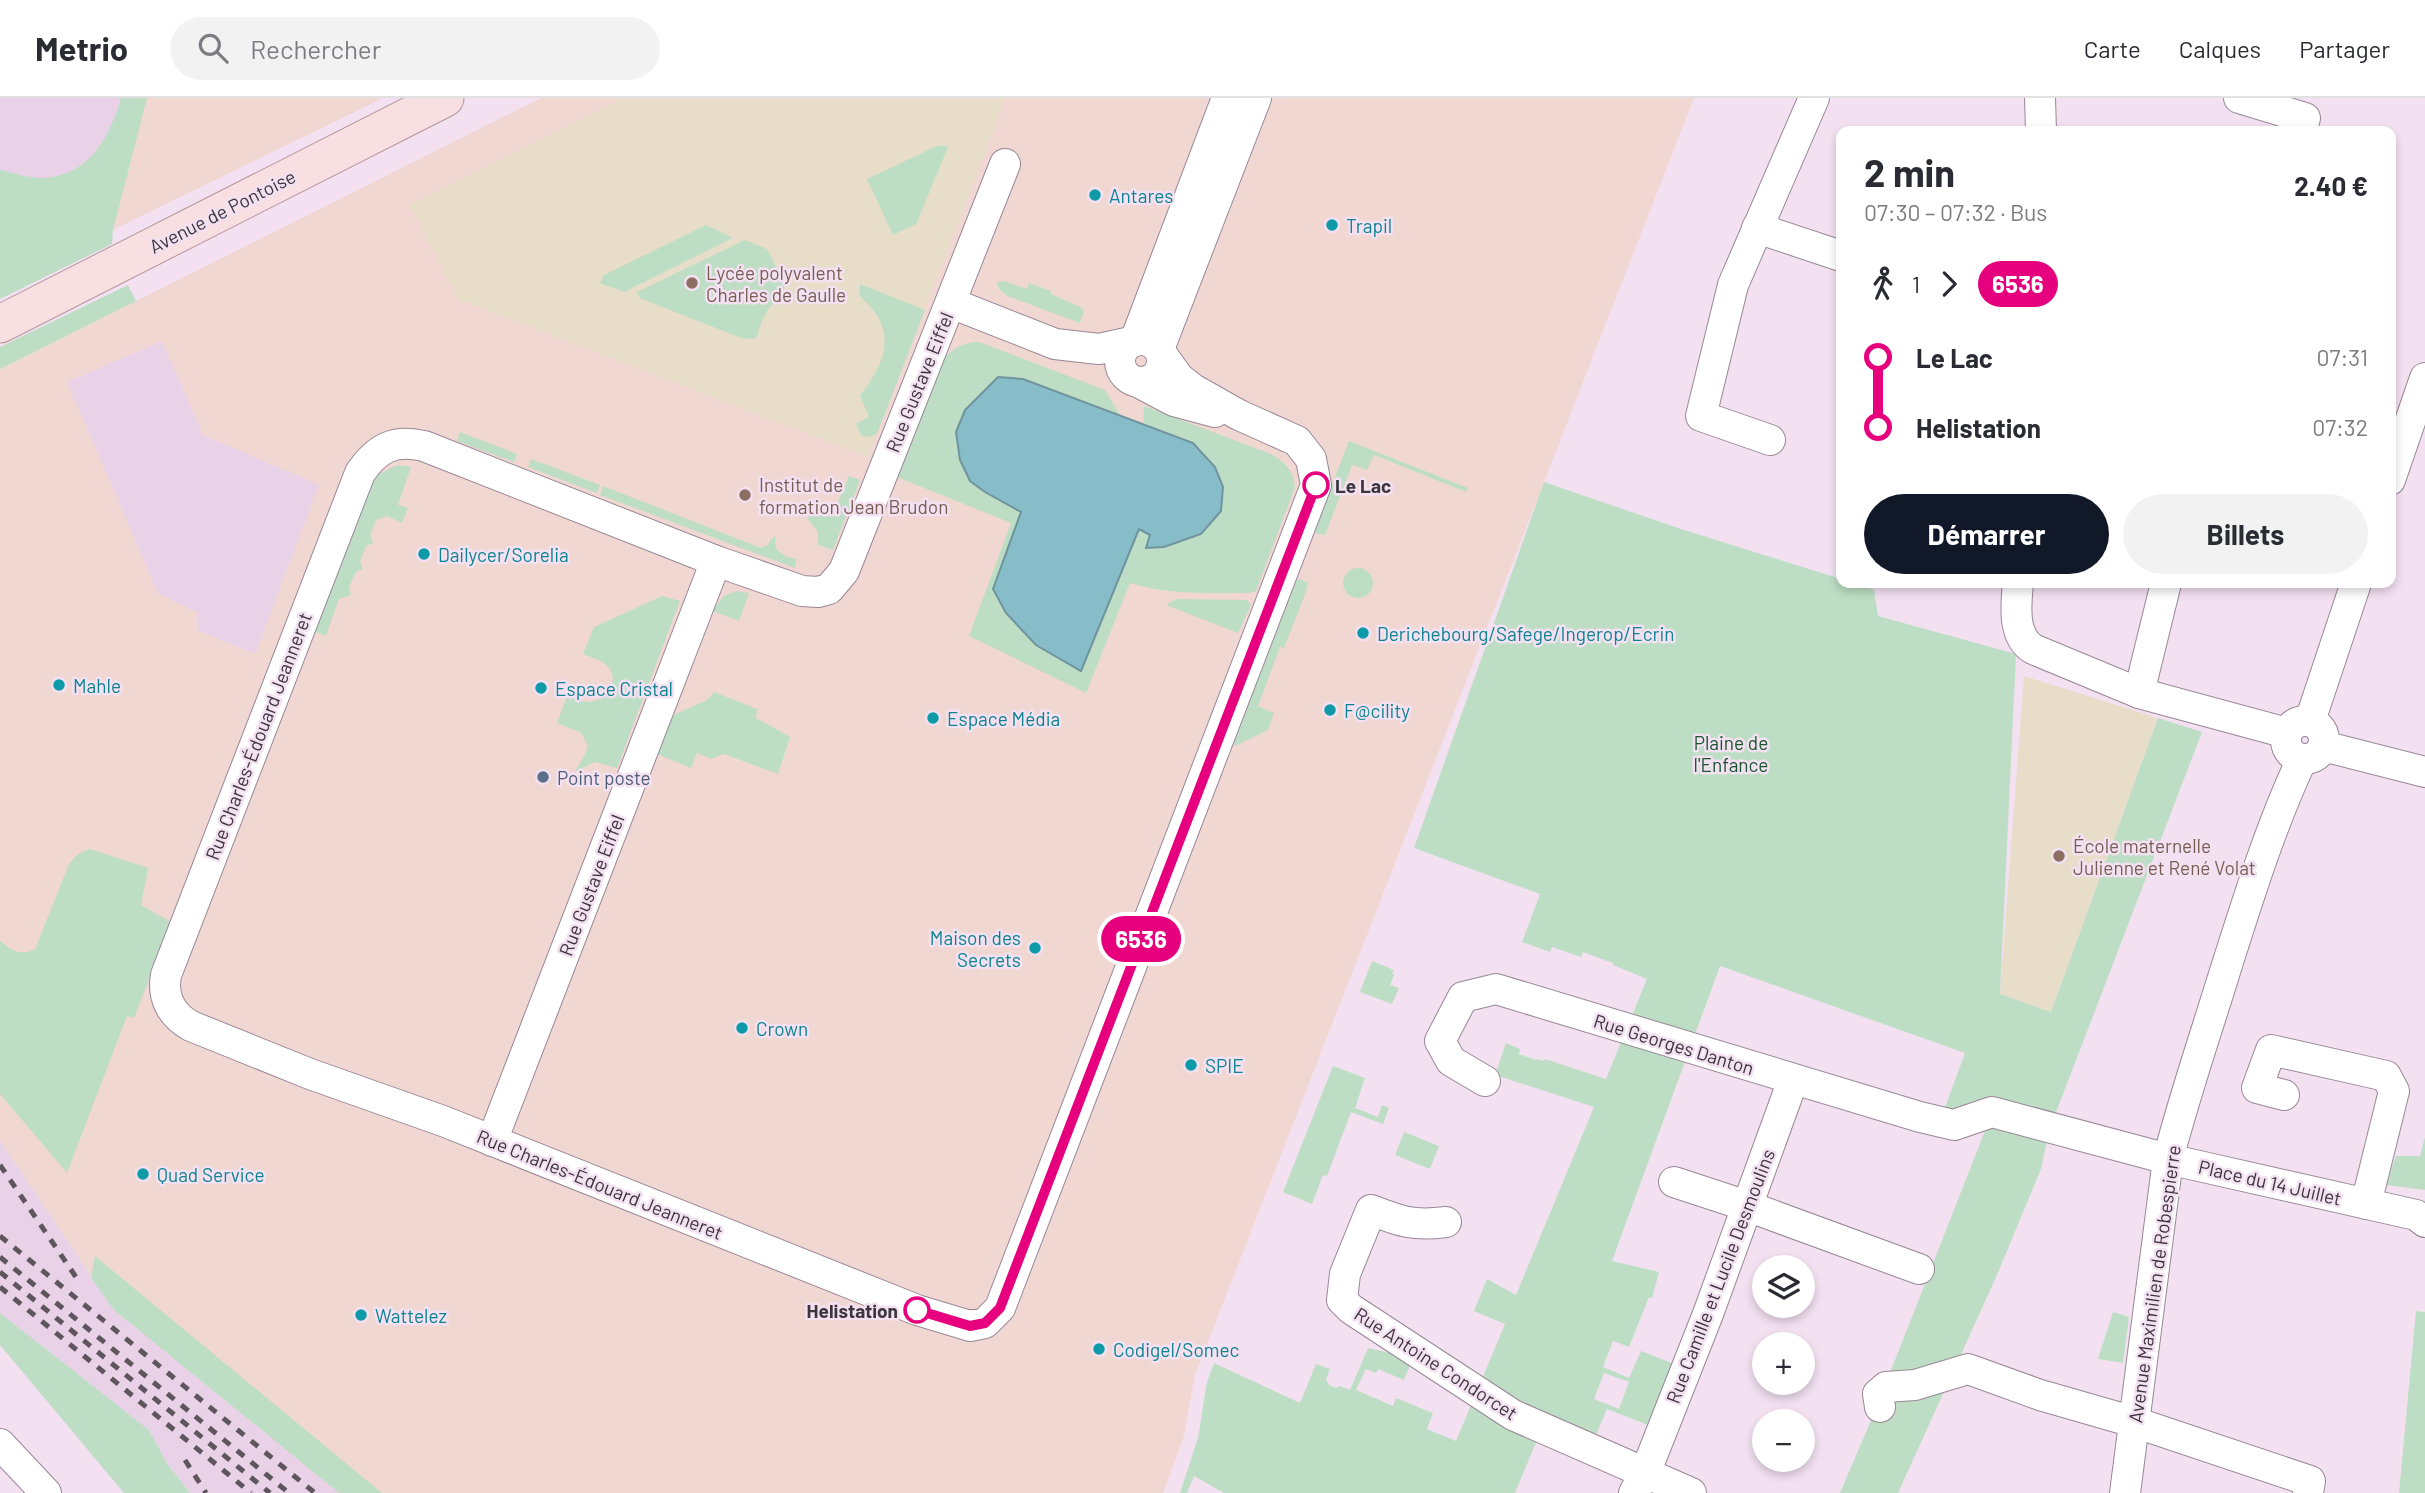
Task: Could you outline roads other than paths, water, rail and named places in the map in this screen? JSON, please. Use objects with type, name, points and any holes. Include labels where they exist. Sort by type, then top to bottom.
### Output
[{"type":"main road","name":"Avenue de Pontoise","points":[[0,324],[445,98]]},
{"type":"street","points":[[1147,346],[1227,98]]},
{"type":"street","points":[[1147,346],[1256,98]]},
{"type":"street","points":[[1770,440],[1701,416],[1733,285],[1814,98]]},
{"type":"street","points":[[2040,98],[2041,126]]},
{"type":"street","points":[[2239,98],[2305,118],[2303,126]]},
{"type":"street","name":"Rue Gustave Eiffel","points":[[492,1141],[716,561],[802,591],[824,591],[837,582],[844,571],[1005,164]]},
{"type":"street","points":[[1757,228],[1836,254]]},
{"type":"street","name":"Rue Gustave Eiffel","points":[[951,303],[1055,344],[1099,349],[1147,346]]},
{"type":"street","name":"Rue Gustave Eiffel","points":[[1035,337],[1080,364],[1101,373],[1134,381]]},
{"type":"street","points":[[1134,381],[1122,370],[1120,362],[1123,351],[1147,346]]},
{"type":"street","name":"Rue Charles-Édouard Jeanneret","points":[[716,561],[424,446],[401,443],[379,451],[360,473],[222,827],[166,975],[167,999],[175,1015],[191,1026],[250,1050],[492,1141],[917,1310],[970,1326],[985,1323],[1000,1308],[1316,485],[1311,459],[1297,440],[1240,415],[1179,379],[1147,346]]},
{"type":"street","points":[[2396,463],[2425,378]]},
{"type":"street","name":"Rue Charles-Édouard Jeanneret","points":[[1134,381],[1160,396],[1197,409],[1240,415]]},
{"type":"street","points":[[2018,588],[2016,609],[2023,640],[2033,649],[2139,693],[2425,772]]},
{"type":"street","name":"Avenue Maximilien de Robespierre","points":[[2125,1493],[2168,1159],[2182,1106],[2244,912],[2305,740],[2354,588]]},
{"type":"street","points":[[2139,693],[2164,589]]},
{"type":"street","name":"Rue Georges Danton","points":[[1485,1081],[1451,1061],[1440,1041],[1463,997],[1496,989],[1920,1117],[1954,1125],[1992,1112]]},
{"type":"street","points":[[2284,1095],[2257,1088],[2271,1050],[2386,1076],[2394,1091],[2366,1204]]},
{"type":"street","name":"Rue Camille et Lucile Desmoulins","points":[[1640,1482],[1793,1080]]},
{"type":"street","name":"Place du 14 Juillet","points":[[1992,1112],[2168,1159],[2422,1217]]},
{"type":"street","points":[[1674,1182],[1919,1269]]},
{"type":"street","name":"Rue Antoine Condorcet","points":[[1446,1222],[1422,1225],[1404,1223],[1371,1210],[1345,1274],[1342,1300],[1351,1309],[1513,1415],[1640,1482],[1691,1493]]},
{"type":"street","points":[[1880,1407],[1878,1394],[1886,1387],[1915,1385],[1968,1369],[2040,1395],[2134,1422],[2310,1481],[2308,1493]]},
{"type":"street","points":[[0,1444],[46,1493]]},
{"type":"water","points":[[998,377],[1023,379],[1193,443],[1215,467],[1223,487],[1221,511],[1201,534],[1164,547],[1146,548],[1150,535],[1139,529],[1081,671],[1036,645],[1006,613],[993,589],[1021,512],[970,481],[960,460],[956,432],[965,410]]},
{"type":"railway","points":[[0,1165],[78,1280]]},
{"type":"railway","points":[[0,1236],[315,1493]]},
{"type":"railway","points":[[0,1257],[289,1493]]},
{"type":"railway","points":[[0,1272],[270,1493]]},
{"type":"railway","points":[[0,1287],[251,1493]]},
{"type":"railway","points":[[185,1460],[206,1493]]},
{"type":"place","name":"Antares","points":[[1095,195]]},
{"type":"place","name":"Trapil","points":[[1332,225]]},
{"type":"place","name":"Lycée polyvalent Charles de Gaulle","points":[[692,283]]},
{"type":"place","name":"Le Lac","points":[[1316,485]]},
{"type":"place","name":"Institut de formation Jean Brudon","points":[[745,495]]},
{"type":"place","name":"Dailycer/Sorelia","points":[[424,554]]},
{"type":"place","name":"Derichebourg/Safege/Ingerop/Ecrin","points":[[1363,633]]},
{"type":"place","name":"Mahle","points":[[59,685]]},
{"type":"place","name":"Espace Cristal","points":[[541,688]]},
{"type":"place","name":"F@cility","points":[[1330,710]]},
{"type":"place","name":"Espace Média","points":[[933,718]]},
{"type":"place","name":"Point poste","points":[[543,777]]},
{"type":"place","name":"École maternelle Julienne et René Volat","points":[[2059,856]]},
{"type":"place","name":"Maison des Secrets","points":[[1035,948]]},
{"type":"place","name":"Crown","points":[[742,1028]]},
{"type":"place","name":"SPIE","points":[[1191,1065]]},
{"type":"place","name":"Quad Service","points":[[143,1174]]},
{"type":"place","name":"Helistation","points":[[917,1310]]},
{"type":"place","name":"Wattelez","points":[[361,1315]]},
{"type":"place","name":"Codigel/Somec","points":[[1099,1349]]},
{"type":"park label","name":"Plaine de l'Enfance","points":[[1731,753]]}]
